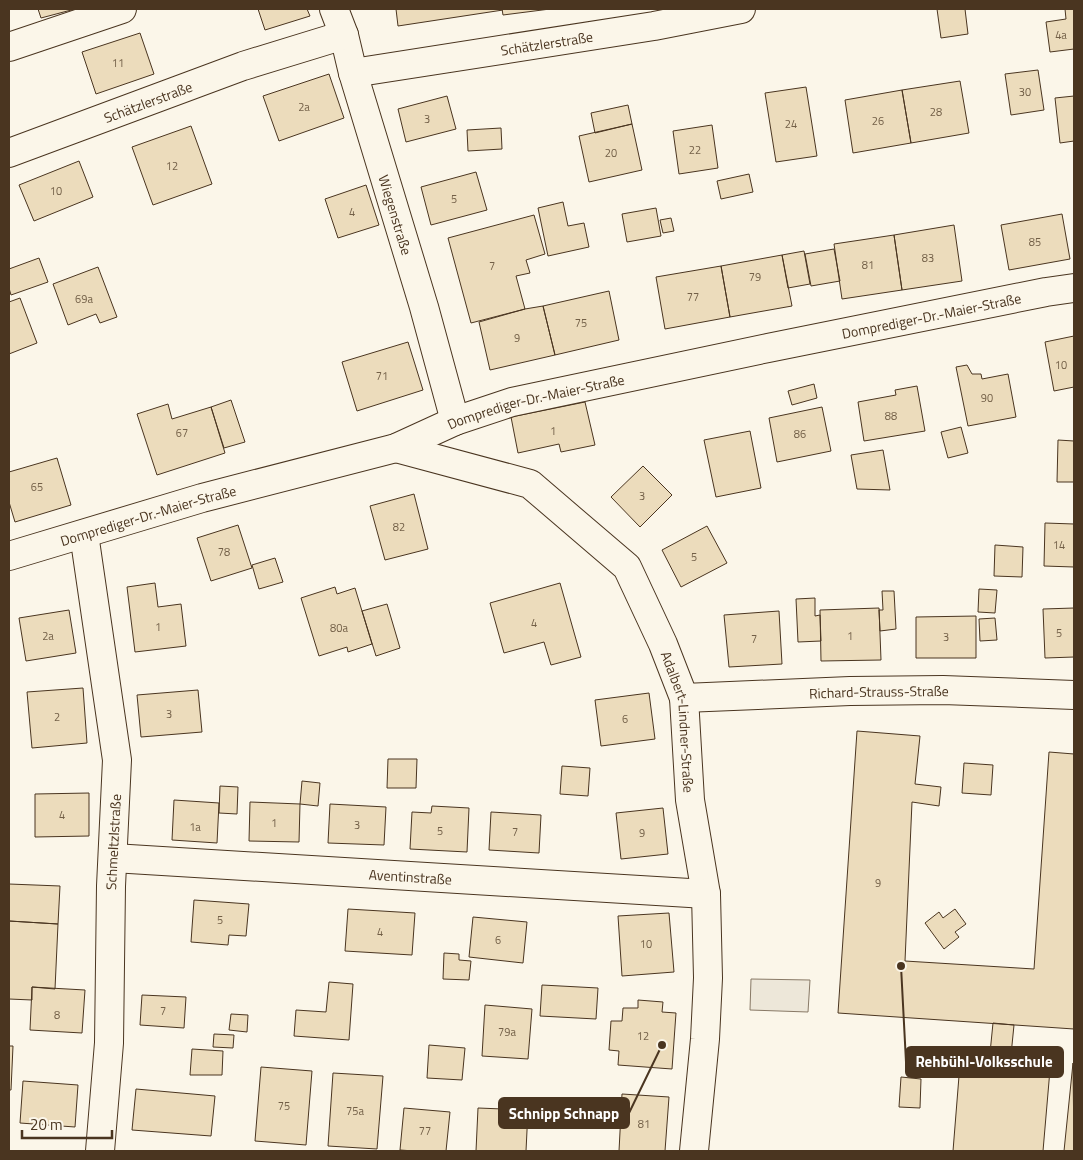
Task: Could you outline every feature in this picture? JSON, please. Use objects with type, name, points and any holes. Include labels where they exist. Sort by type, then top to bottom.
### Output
[{"type":"street","points":[[9,47],[122,9]]},
{"type":"street","name":"Wiegenstraße","points":[[334,9],[344,35],[353,73],[424,307],[455,421]]},
{"type":"street","name":"Schätzlerstraße","points":[[353,73],[654,26],[741,9]]},
{"type":"street","name":"Schätzlerstraße","points":[[9,153],[243,66],[344,35]]},
{"type":"street","name":"Domprediger-Dr.-Maier-Straße","points":[[9,556],[202,498],[396,448],[455,421],[512,402],[797,342],[1074,288]]},
{"type":"street","name":"Adalbert-Lindner-Straße","points":[[396,448],[530,484],[627,568],[664,644],[684,698],[690,800],[706,894],[708,978],[705,1040],[694,1151]]},
{"type":"street","name":"Schmeltzlstraße","points":[[84,534],[117,760],[111,886],[109,1043],[100,1151]]},
{"type":"street","name":"Richard-Strauss-Straße","points":[[684,698],[850,691],[942,690],[1074,695]]},
{"type":"street","name":"Aventinstraße","points":[[113,858],[706,894]]},
{"type":"shaded area","points":[[751,979],[810,980],[808,1012],[750,1010]]},
{"type":"building","points":[[38,9],[75,9],[41,18]]},
{"type":"building","points":[[258,9],[307,9],[310,16],[265,30]]},
{"type":"building","points":[[396,9],[502,9],[503,10],[398,26]]},
{"type":"building","points":[[502,9],[550,9],[503,15]]},
{"type":"building","points":[[937,9],[965,9],[968,34],[941,38]]},
{"type":"building","points":[[1065,9],[1074,9],[1074,49],[1050,52],[1046,22],[1066,19]]},
{"type":"building","points":[[140,33],[154,74],[96,94],[82,52]]},
{"type":"building","points":[[1038,70],[1044,110],[1011,115],[1005,74]]},
{"type":"building","points":[[329,74],[344,118],[279,141],[263,96]]},
{"type":"building","points":[[960,81],[969,133],[911,143],[902,90]]},
{"type":"building","points":[[806,87],[817,156],[776,162],[765,93]]},
{"type":"building","points":[[902,90],[911,143],[853,153],[845,100]]},
{"type":"building","points":[[447,96],[456,129],[406,142],[398,109]]},
{"type":"building","points":[[1074,96],[1074,141],[1060,143],[1055,98]]},
{"type":"building","points":[[628,105],[632,124],[595,133],[591,113]]},
{"type":"building","points":[[632,124],[642,170],[589,182],[579,136]]},
{"type":"building","points":[[712,125],[718,168],[679,174],[673,131]]},
{"type":"building","points":[[191,126],[212,184],[153,205],[132,147]]},
{"type":"building","points":[[501,128],[502,149],[468,151],[467,130]]},
{"type":"building","points":[[79,161],[93,197],[34,221],[19,185]]},
{"type":"building","points":[[476,172],[487,210],[431,225],[421,187]]},
{"type":"building","points":[[749,174],[753,192],[721,199],[717,181]]},
{"type":"building","points":[[366,185],[379,225],[338,238],[325,199]]},
{"type":"building","points":[[563,202],[568,226],[584,223],[589,247],[548,256],[538,208]]},
{"type":"building","points":[[656,208],[661,236],[627,242],[622,214]]},
{"type":"building","points":[[1062,214],[1070,259],[1009,270],[1001,225]]},
{"type":"building","points":[[534,215],[545,254],[526,260],[530,273],[516,276],[525,309],[471,323],[448,238]]},
{"type":"building","points":[[671,218],[674,231],[663,233],[660,220]]},
{"type":"building","points":[[954,225],[962,281],[902,290],[894,235]]},
{"type":"building","points":[[894,235],[902,290],[842,299],[834,244]]},
{"type":"building","points":[[834,249],[840,281],[811,286],[805,254]]},
{"type":"building","points":[[804,251],[810,284],[788,288],[782,255]]},
{"type":"building","points":[[782,255],[792,306],[730,317],[721,266]]},
{"type":"building","points":[[39,258],[48,282],[11,295],[9,269]]},
{"type":"building","points":[[721,266],[730,317],[665,329],[656,277]]},
{"type":"building","points":[[98,267],[117,317],[100,323],[96,314],[68,325],[53,284]]},
{"type":"building","points":[[609,291],[619,340],[555,355],[543,306]]},
{"type":"building","points":[[20,298],[37,343],[9,354],[9,302]]},
{"type":"building","points":[[543,306],[555,355],[490,370],[479,322]]},
{"type":"building","points":[[1074,336],[1074,387],[1054,391],[1045,342]]},
{"type":"building","points":[[408,342],[423,390],[357,411],[342,362]]},
{"type":"building","points":[[967,365],[972,374],[981,374],[982,379],[1008,374],[1016,417],[968,426],[956,367]]},
{"type":"building","points":[[814,384],[817,398],[792,405],[788,391]]},
{"type":"building","points":[[917,386],[925,431],[864,441],[858,402],[896,395],[895,390]]},
{"type":"building","points":[[231,400],[245,442],[224,448],[211,407]]},
{"type":"building","points":[[585,402],[595,445],[561,452],[559,444],[518,453],[511,417]]},
{"type":"building","points":[[168,404],[172,419],[211,407],[225,453],[157,475],[137,414]]},
{"type":"building","points":[[822,407],[831,451],[777,462],[769,418]]},
{"type":"building","points":[[961,427],[968,453],[948,458],[941,432]]},
{"type":"building","points":[[750,431],[761,488],[716,497],[704,440]]},
{"type":"building","points":[[1058,440],[1074,441],[1074,482],[1057,482]]},
{"type":"building","points":[[883,450],[890,490],[857,489],[851,455]]},
{"type":"building","points":[[57,458],[71,505],[15,522],[9,502],[9,472]]},
{"type":"building","points":[[643,466],[672,495],[640,527],[611,497]]},
{"type":"building","points":[[414,494],[428,549],[385,560],[370,506]]},
{"type":"building","points":[[1045,523],[1074,524],[1074,567],[1044,566]]},
{"type":"building","points":[[238,525],[252,568],[211,581],[197,538]]},
{"type":"building","points":[[707,526],[727,563],[681,587],[662,550]]},
{"type":"building","points":[[995,545],[1023,547],[1022,577],[994,576]]},
{"type":"building","points":[[275,558],[283,582],[259,589],[252,565]]},
{"type":"building","points":[[155,583],[158,607],[181,604],[186,646],[135,652],[127,587]]},
{"type":"building","points":[[560,583],[581,657],[551,665],[544,642],[504,653],[490,603]]},
{"type":"building","points":[[335,587],[337,594],[355,588],[372,644],[348,652],[347,647],[319,656],[301,598]]},
{"type":"building","points":[[979,589],[997,590],[995,613],[978,612]]},
{"type":"building","points":[[882,591],[894,591],[896,629],[880,631],[879,610],[883,610]]},
{"type":"building","points":[[815,598],[815,616],[820,615],[821,641],[798,642],[796,599]]},
{"type":"building","points":[[387,604],[400,648],[376,656],[362,611]]},
{"type":"building","points":[[879,608],[881,660],[821,661],[820,610]]},
{"type":"building","points":[[1074,608],[1074,657],[1045,658],[1043,609]]},
{"type":"building","points":[[69,610],[76,653],[26,661],[19,618]]},
{"type":"building","points":[[779,611],[782,664],[729,667],[724,615]]},
{"type":"building","points":[[976,616],[976,658],[916,658],[916,617]]},
{"type":"building","points":[[995,618],[997,640],[980,641],[979,619]]},
{"type":"building","points":[[83,688],[87,743],[32,748],[27,692]]},
{"type":"building","points":[[198,690],[202,732],[141,737],[137,695]]},
{"type":"building","points":[[649,693],[655,739],[601,746],[595,700]]},
{"type":"building","points":[[857,731],[920,736],[915,784],[941,787],[939,806],[912,802],[905,961],[1034,969],[1049,752],[1074,754],[1074,1029],[838,1013]]},
{"type":"building","points":[[388,759],[417,759],[416,788],[387,788]]},
{"type":"building","points":[[964,763],[993,765],[991,795],[962,793]]},
{"type":"building","points":[[562,766],[590,768],[588,796],[560,794]]},
{"type":"building","points":[[302,781],[320,783],[318,806],[300,804]]},
{"type":"building","points":[[220,786],[238,787],[237,814],[219,813]]},
{"type":"building","points":[[89,793],[89,836],[35,837],[35,794]]},
{"type":"building","points":[[174,800],[219,803],[217,843],[172,840]]},
{"type":"building","points":[[250,802],[300,804],[299,842],[249,841]]},
{"type":"building","points":[[330,804],[386,807],[384,845],[328,843]]},
{"type":"building","points":[[432,806],[469,808],[467,852],[410,849],[412,812],[431,813]]},
{"type":"building","points":[[663,808],[668,854],[621,859],[616,813]]},
{"type":"building","points":[[491,812],[541,815],[539,853],[489,850]]},
{"type":"building","points":[[9,884],[60,886],[58,924],[9,921]]},
{"type":"building","points":[[194,900],[249,904],[246,936],[229,935],[228,945],[191,942]]},
{"type":"building","points":[[348,909],[415,913],[412,955],[345,951]]},
{"type":"building","points":[[955,909],[966,924],[955,932],[959,937],[944,949],[925,923],[939,912],[943,918]]},
{"type":"building","points":[[669,913],[674,972],[622,976],[618,916]]},
{"type":"building","points":[[473,917],[527,922],[523,963],[469,957]]},
{"type":"building","points":[[9,921],[58,924],[55,989],[32,987],[32,1000],[9,999]]},
{"type":"building","points":[[444,953],[459,954],[459,960],[471,961],[469,980],[443,979]]},
{"type":"building","points":[[329,982],[353,984],[349,1040],[294,1036],[296,1010],[326,1012]]},
{"type":"building","points":[[542,985],[598,988],[596,1019],[540,1016]]},
{"type":"building","points":[[32,987],[85,990],[82,1033],[30,1030]]},
{"type":"building","points":[[142,995],[186,997],[184,1028],[140,1025]]},
{"type":"building","points":[[638,1000],[663,1002],[662,1012],[676,1013],[672,1069],[618,1065],[619,1051],[609,1050],[611,1021],[622,1021],[623,1008],[638,1008]]},
{"type":"building","points":[[485,1005],[532,1009],[528,1059],[482,1056]]},
{"type":"building","points":[[231,1014],[248,1015],[247,1032],[229,1030]]},
{"type":"building","points":[[993,1023],[1014,1025],[1011,1055],[990,1053]]},
{"type":"building","points":[[214,1034],[234,1035],[233,1048],[213,1047]]},
{"type":"building","points":[[429,1045],[465,1048],[462,1080],[427,1078]]},
{"type":"building","points":[[9,1046],[13,1046],[11,1090],[9,1090]]},
{"type":"building","points":[[192,1049],[223,1051],[222,1075],[190,1075]]},
{"type":"building","points":[[961,1051],[1051,1058],[1043,1151],[953,1151]]},
{"type":"building","points":[[1073,1063],[1074,1151],[1064,1151]]},
{"type":"building","points":[[261,1067],[312,1071],[306,1145],[255,1141]]},
{"type":"building","points":[[333,1073],[383,1076],[377,1149],[328,1146]]},
{"type":"building","points":[[901,1077],[921,1079],[920,1108],[899,1107]]},
{"type":"building","points":[[23,1081],[78,1085],[75,1127],[20,1123]]},
{"type":"building","points":[[136,1089],[215,1096],[211,1136],[132,1130]]},
{"type":"building","points":[[622,1094],[669,1097],[665,1151],[619,1151]]},
{"type":"building","points":[[404,1108],[450,1112],[446,1151],[400,1150]]},
{"type":"building","points":[[478,1108],[528,1110],[526,1151],[476,1151]]},
{"type":"place","name":"Rehbühl-Volksschule","points":[[901,966]]},
{"type":"place","name":"Schnipp Schnapp","points":[[662,1045]]}]
